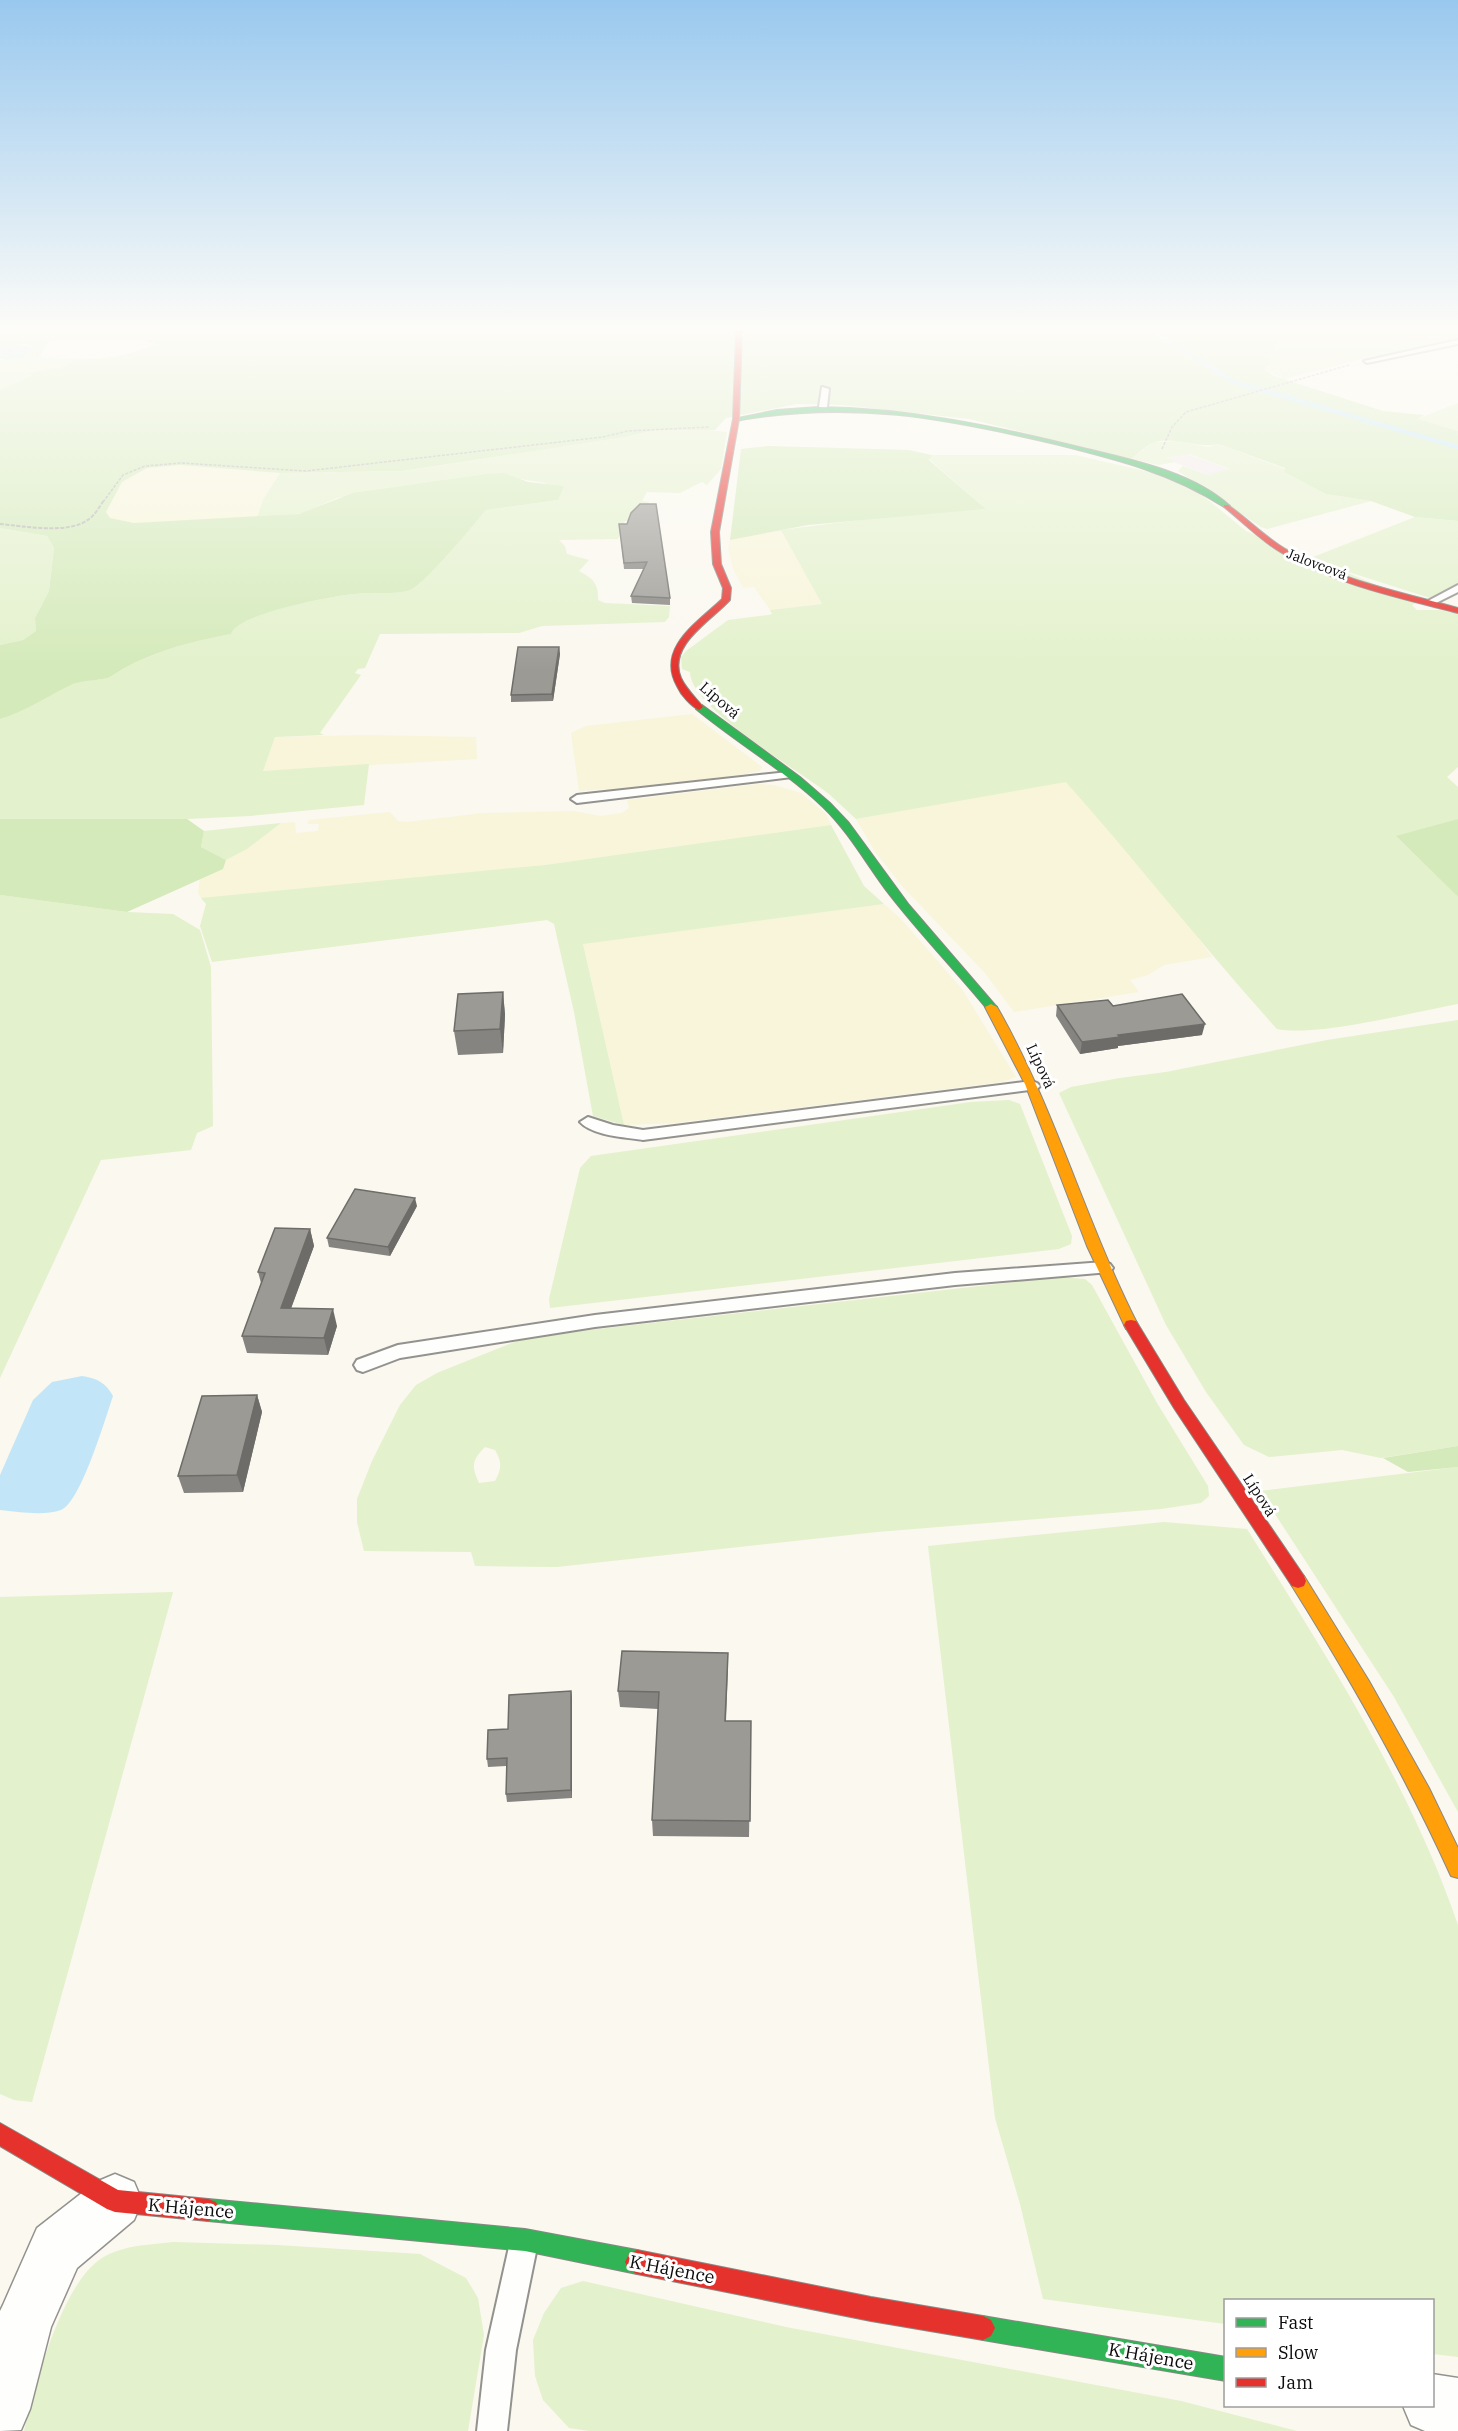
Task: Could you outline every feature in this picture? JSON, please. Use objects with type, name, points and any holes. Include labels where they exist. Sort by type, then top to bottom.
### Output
[{"type":"street","name":"Lípová","points":[[731,444],[715,532],[717,564],[728,588],[726,600],[682,641],[674,655],[673,669],[678,683],[696,705],[818,797],[842,819],[856,836],[884,881],[974,983],[1006,1032],[1032,1086],[1056,1139],[1104,1268],[1127,1317],[1179,1406],[1300,1588],[1399,1745],[1436,1816],[1458,1869]]},
{"type":"street","name":"Jalovcová","points":[[1058,444],[1162,470],[1201,488],[1230,509],[1265,540],[1292,556],[1326,570],[1458,610]]},
{"type":"street","name":"K Hájence","points":[[0,2134],[115,2201],[525,2240],[871,2308],[1224,2369]]},
{"type":"street","points":[[0,2409],[23,2325],[57,2248],[115,2201]]},
{"type":"street","points":[[1434,2404],[1458,2408]]},
{"type":"lane","points":[[1431,602],[1458,588]]},
{"type":"lane","points":[[577,799],[788,775]]},
{"type":"lane","points":[[588,1122],[610,1130],[643,1135],[1032,1086]]},
{"type":"lane","points":[[363,1365],[398,1352],[595,1321],[955,1279],[1104,1268]]},
{"type":"lane","points":[[492,2431],[501,2350],[525,2240]]},
{"type":"path","points":[[0,524],[45,528],[75,526],[90,519],[123,475],[145,466],[181,463],[306,471],[538,444]]},
{"type":"path","points":[[1141,465],[1153,461],[1164,444]]},
{"type":"shaded area","points":[[1187,454],[1231,470],[1208,475],[1166,459]]},
{"type":"shaded area","points":[[180,465],[280,473],[263,500],[257,518],[134,523],[110,518],[106,512],[122,482],[147,468]]},
{"type":"shaded area","points":[[782,530],[822,604],[770,610],[754,587],[743,588],[733,569],[728,548],[730,540]]},
{"type":"shaded area","points":[[692,714],[762,767],[760,771],[707,781],[612,791],[604,789],[579,791],[571,733],[586,726]]},
{"type":"shaded area","points":[[365,735],[476,737],[477,759],[262,771],[275,737]]},
{"type":"shaded area","points":[[1066,781],[1188,924],[1212,957],[1164,965],[1148,975],[1130,980],[1139,992],[1014,1012],[985,973],[903,887],[876,853],[856,819]]},
{"type":"shaded area","points":[[759,784],[774,785],[801,793],[826,814],[831,825],[545,865],[217,898],[201,898],[198,893],[200,878],[223,869],[226,860],[247,849],[281,823],[295,822],[296,833],[318,831],[319,824],[307,824],[309,820],[390,812],[398,821],[407,822],[483,813],[573,811],[601,816],[622,813],[629,808],[627,800]]},
{"type":"shaded area","points":[[884,904],[901,919],[962,989],[1016,1077],[1002,1082],[676,1123],[624,1125],[583,943]]},
{"type":"green space","points":[[0,444],[577,444],[402,471],[280,473],[180,465],[147,468],[122,482],[106,512],[110,518],[134,523],[299,514],[353,493],[486,474],[504,473],[528,482],[564,486],[558,500],[486,510],[437,567],[410,590],[343,595],[266,613],[237,627],[231,634],[153,655],[108,678],[75,683],[0,719],[0,645],[23,640],[36,631],[35,618],[49,591],[54,548],[47,536],[0,528]]},
{"type":"green space","points":[[577,444],[725,444],[721,469],[707,485],[702,482],[680,493],[647,492],[642,501],[649,502],[641,521],[625,521],[618,539],[559,540],[565,546],[567,554],[589,560],[579,571],[594,582],[598,600],[605,603],[670,606],[669,617],[665,622],[542,626],[519,633],[380,634],[365,668],[358,669],[355,673],[361,675],[320,733],[324,735],[275,737],[263,771],[369,764],[364,805],[250,816],[187,819],[0,819],[0,719],[75,683],[108,678],[138,661],[168,649],[230,634],[236,627],[248,620],[266,613],[343,595],[410,590],[437,567],[486,510],[558,500],[545,483],[486,474],[337,498],[304,513],[257,518],[263,500],[280,473],[402,471]]},
{"type":"green space","points":[[1072,444],[1150,444],[1131,459]]},
{"type":"green space","points":[[1150,444],[1195,444],[1208,447],[1220,444],[1285,469],[1326,494],[1371,501],[1267,529],[1178,471],[1183,466],[1208,475],[1230,469],[1189,454],[1167,458],[1175,462],[1159,465],[1131,459]]},
{"type":"green space","points":[[1220,444],[1458,444],[1458,521],[1415,517],[1371,501],[1326,494],[1284,472],[1285,468]]},
{"type":"green space","points":[[768,446],[909,450],[932,455],[929,460],[986,509],[808,525],[730,540],[741,449]]},
{"type":"green space","points":[[932,455],[1075,455],[1163,475],[1196,490],[1246,531],[1418,602],[1412,605],[1417,610],[1440,610],[1458,614],[1458,767],[1447,777],[1458,787],[1458,819],[1397,837],[1458,897],[1458,1004],[1341,1027],[1295,1031],[1277,1029],[1066,782],[856,819],[829,794],[749,738],[708,703],[695,687],[690,672],[682,669],[681,657],[686,651],[728,620],[769,615],[772,614],[770,610],[822,604],[781,530],[892,516],[986,509],[929,459]]},
{"type":"green space","points":[[1415,517],[1458,521],[1458,584],[1430,598],[1308,559]]},
{"type":"green space","points":[[0,528],[47,536],[54,548],[49,591],[35,618],[36,631],[23,640],[0,645]]},
{"type":"green space","points":[[0,819],[187,819],[204,831],[201,847],[226,860],[223,869],[127,912],[0,895]]},
{"type":"green space","points":[[1458,819],[1458,897],[1396,836]]},
{"type":"green space","points":[[281,823],[247,849],[226,860],[201,847],[204,831]]},
{"type":"green space","points":[[831,825],[864,886],[884,904],[583,944],[624,1125],[593,1116],[574,1012],[554,924],[547,920],[212,962],[200,926],[206,904],[201,898],[545,865]]},
{"type":"green space","points":[[0,895],[127,912],[173,914],[200,930],[211,967],[213,1126],[197,1133],[191,1150],[101,1160],[0,1378]]},
{"type":"green space","points":[[1458,1020],[1458,1446],[1381,1458],[1342,1450],[1269,1457],[1244,1445],[1206,1392],[1166,1325],[1059,1093],[1071,1087],[1166,1072],[1327,1040]]},
{"type":"green space","points":[[1009,1100],[1020,1104],[1072,1236],[1071,1244],[1059,1249],[550,1308],[549,1299],[580,1168],[591,1156],[971,1102]]},
{"type":"green space","points":[[1061,1277],[1085,1279],[1092,1285],[1157,1403],[1208,1486],[1209,1496],[1201,1503],[1161,1509],[877,1532],[557,1567],[475,1566],[471,1552],[364,1551],[357,1522],[357,1499],[372,1461],[400,1405],[416,1385],[437,1373],[527,1337]],"holes":[[[485,1447],[495,1450],[500,1465],[495,1481],[479,1483],[474,1468],[475,1460]]]},
{"type":"green space","points":[[1458,1446],[1458,1467],[1408,1472],[1383,1458]]},
{"type":"green space","points":[[1458,1467],[1458,1812],[1394,1697],[1260,1491]]},
{"type":"green space","points":[[1164,1522],[1247,1529],[1336,1672],[1391,1770],[1438,1872],[1458,1925],[1458,2357],[1434,2354],[1434,2299],[1224,2299],[1224,2324],[1043,2299],[1020,2204],[995,2118],[928,1546]]},
{"type":"green space","points":[[173,1592],[32,2102],[14,2100],[0,2094],[0,1597]]},
{"type":"green space","points":[[173,2242],[277,2245],[420,2254],[466,2278],[478,2298],[484,2335],[468,2431],[24,2431],[52,2337],[74,2289],[88,2271],[102,2258],[119,2250]]},
{"type":"green space","points":[[583,2281],[786,2327],[1181,2401],[1297,2431],[589,2431],[569,2428],[543,2400],[535,2376],[533,2340],[544,2313],[561,2288]]},
{"type":"water","points":[[82,1376],[100,1382],[113,1396],[92,1459],[69,1504],[61,1510],[47,1513],[0,1510],[0,1475],[33,1400],[52,1382]]},
{"type":"building","points":[[640,504],[656,504],[670,598],[631,596],[647,562],[624,563],[619,524],[627,524],[631,513]]},
{"type":"building","points":[[518,647],[559,647],[552,694],[511,695]]},
{"type":"building","points":[[503,992],[500,1029],[454,1031],[458,994]]},
{"type":"building","points":[[1182,994],[1205,1024],[1082,1042],[1057,1005],[1108,1000],[1113,1006]]},
{"type":"building","points":[[355,1189],[415,1198],[388,1247],[327,1238]]},
{"type":"building","points":[[275,1228],[310,1229],[281,1308],[333,1309],[324,1338],[242,1336],[265,1273],[258,1272]]},
{"type":"building","points":[[257,1395],[237,1475],[178,1476],[202,1396]]},
{"type":"building","points":[[622,1651],[728,1653],[725,1721],[751,1721],[750,1821],[652,1820],[659,1692],[618,1691]]},
{"type":"building","points":[[571,1691],[571,1790],[506,1794],[507,1758],[487,1759],[488,1730],[508,1729],[509,1695]]},
{"type":"waterway","points":[[1449,444],[1458,447]]},
{"type":"traffic: fast","points":[[1064,444],[1111,456],[1169,475],[1207,493],[1226,506]]},
{"type":"traffic: fast","points":[[699,707],[827,805],[845,825],[905,907],[991,1007]]},
{"type":"traffic: fast","points":[[208,2210],[525,2240],[637,2262]]},
{"type":"traffic: fast","points":[[983,2328],[1224,2369]]},
{"type":"traffic: slow","points":[[991,1007],[1031,1084],[1094,1246],[1131,1325]]},
{"type":"traffic: slow","points":[[1298,1581],[1384,1722],[1441,1831],[1458,1869]]},
{"type":"traffic: jam","points":[[699,707],[683,690],[675,675],[674,661],[678,649],[687,637],[726,600],[727,588],[717,564],[715,532],[731,444]]},
{"type":"traffic: jam","points":[[1226,506],[1274,545],[1292,556],[1352,580],[1458,611]]},
{"type":"traffic: jam","points":[[1131,1325],[1179,1404],[1298,1581]]},
{"type":"traffic: jam","points":[[0,2134],[115,2201],[208,2210]]},
{"type":"traffic: jam","points":[[637,2262],[871,2309],[983,2328]]}]
